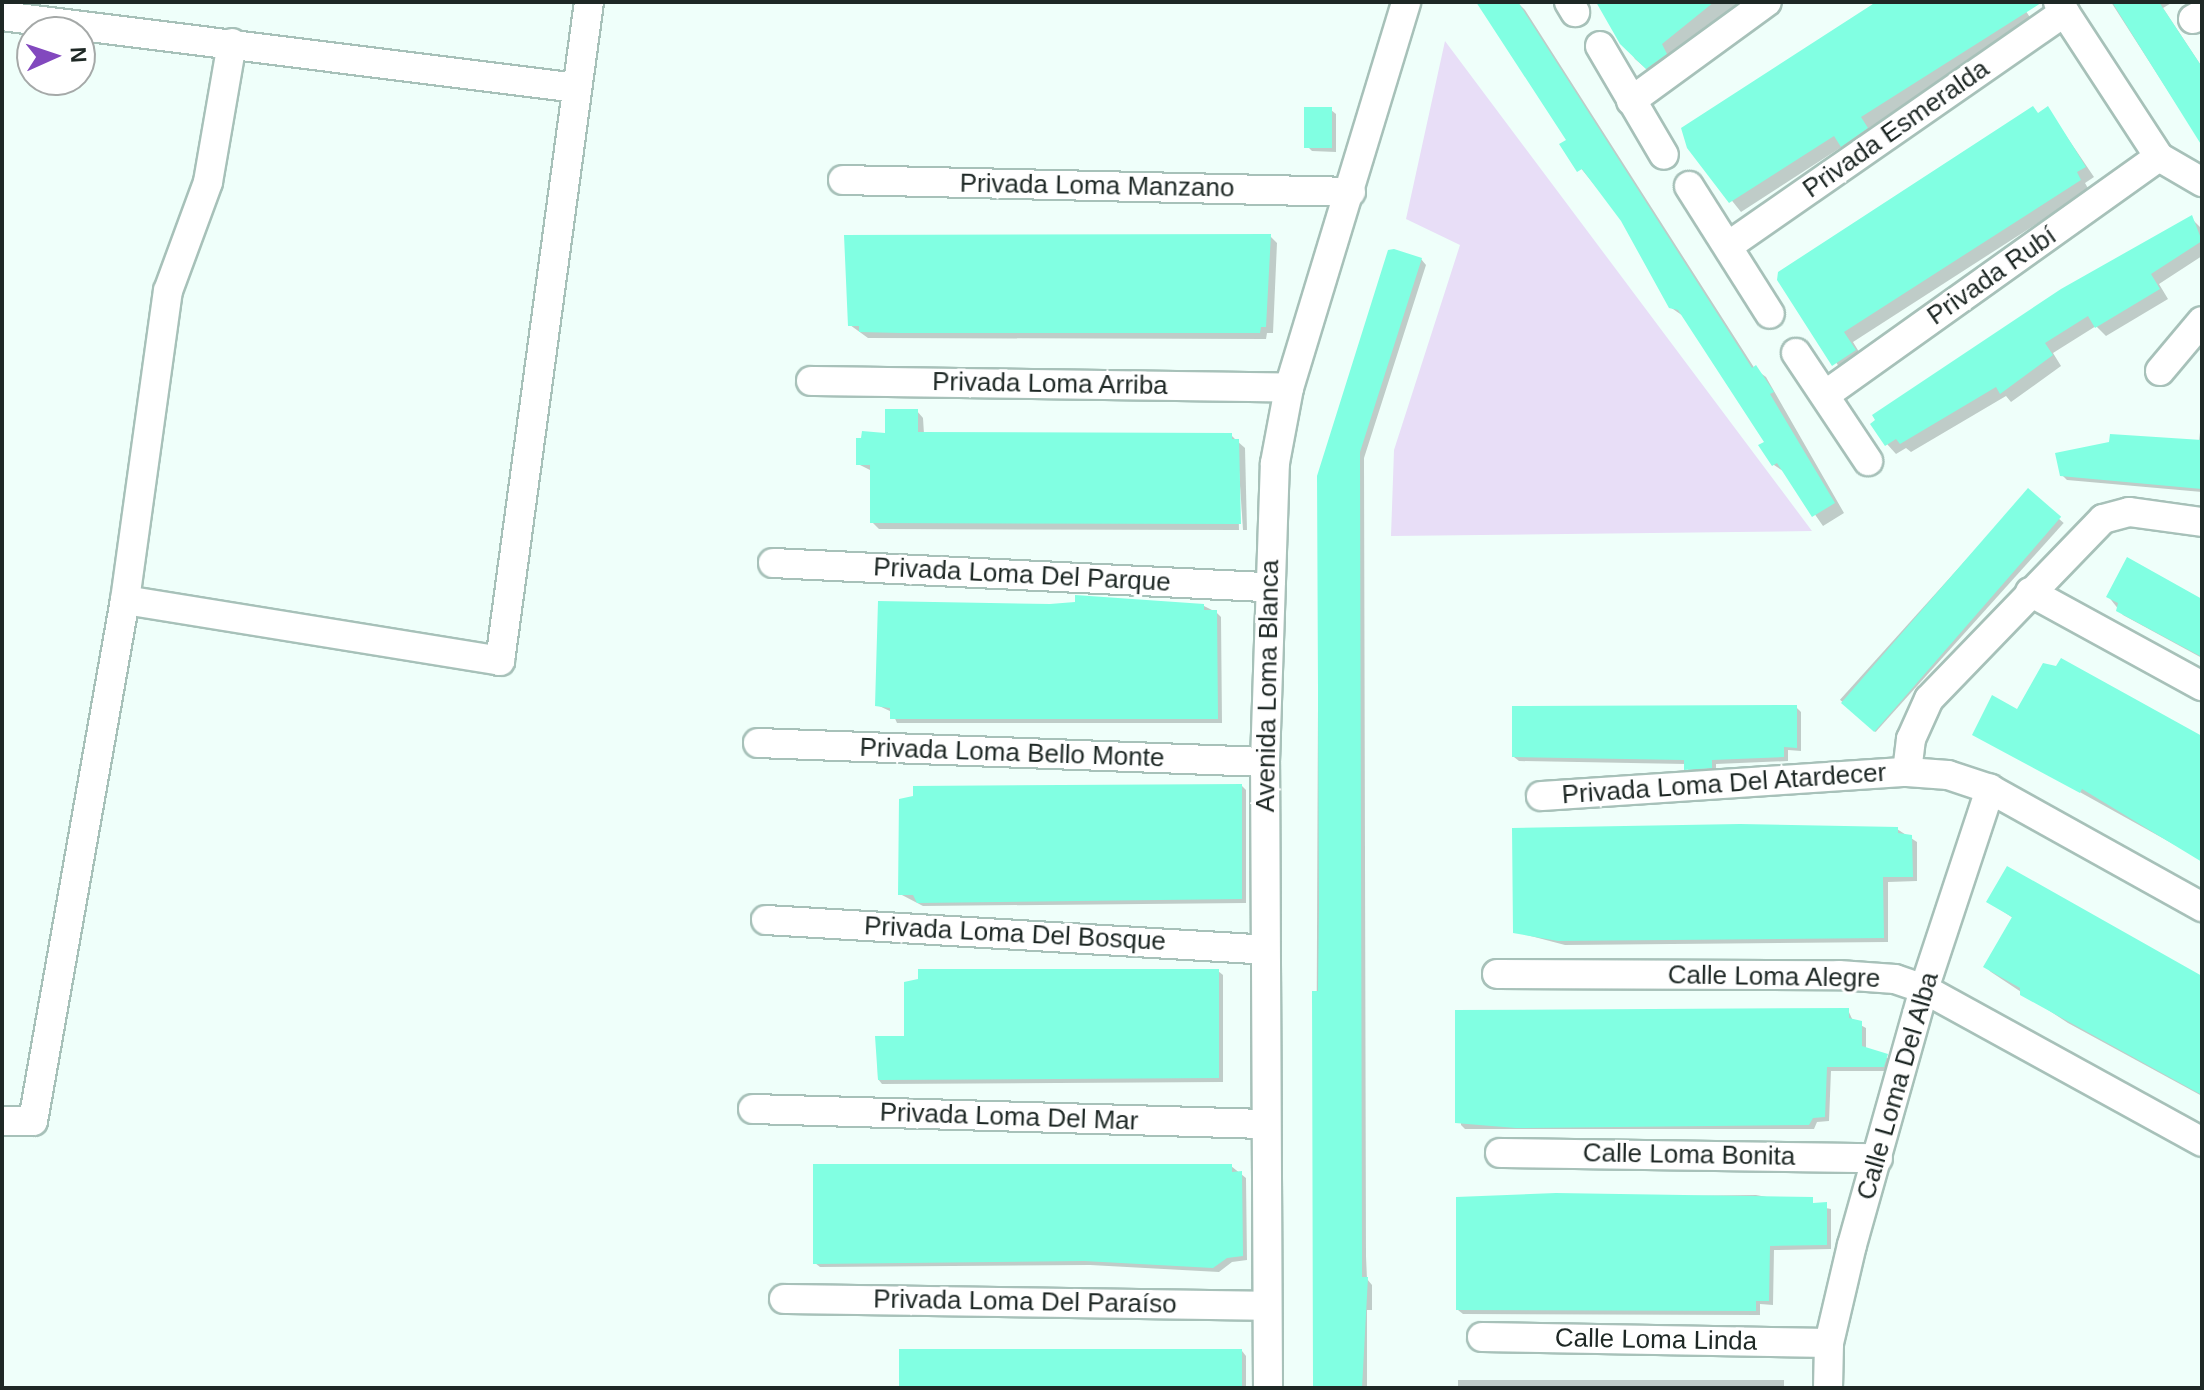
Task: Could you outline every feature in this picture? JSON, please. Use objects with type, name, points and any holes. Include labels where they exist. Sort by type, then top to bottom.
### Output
[{"type":"street","points":[[125,600],[500,661],[589,2]]},
{"type":"street","name":"Avenida Loma Blanca","points":[[1268,1388],[1264,1124],[1265,762],[1275,463],[1289,388],[1351,192],[1406,2]]},
{"type":"street","points":[[1631,101],[1767,2]]},
{"type":"street","points":[[2062,7],[2159,157],[2202,182]]},
{"type":"street","name":"Privada Esmeralda","points":[[1728,246],[2062,7]]},
{"type":"street","points":[[2,16],[577,88]]},
{"type":"street","points":[[2,1121],[33,1121],[125,600],[168,291],[208,182],[232,43]]},
{"type":"street","points":[[1600,46],[1664,155]]},
{"type":"street","name":"Privada Rubí","points":[[1825,395],[2159,157]]},
{"type":"street","name":"Privada Loma Manzano","points":[[843,180],[1351,192]]},
{"type":"street","points":[[1689,186],[1770,314]]},
{"type":"street","points":[[2160,371],[2199,329]]},
{"type":"street","points":[[1796,353],[1868,461]]},
{"type":"street","name":"Privada Loma Arriba","points":[[811,381],[1289,388]]},
{"type":"street","points":[[1907,772],[1911,739],[1929,699],[2103,519],[2116,514],[2202,522]]},
{"type":"street","name":"Privada Loma Del Parque","points":[[773,563],[1270,587]]},
{"type":"street","points":[[2030,592],[2202,686]]},
{"type":"street","name":"Privada Loma Bello Monte","points":[[758,743],[1265,762]]},
{"type":"street","name":"Privada Loma Del Atardecer","points":[[1541,796],[1907,772],[1948,775],[1990,789],[2202,907]]},
{"type":"street","name":"Calle Loma Del Alba","points":[[1828,1388],[1829,1343],[1878,1158],[1924,989],[1990,789]]},
{"type":"street","name":"Privada Loma Del Bosque","points":[[766,920],[1265,950]]},
{"type":"street","name":"Calle Loma Alegre","points":[[1497,974],[1875,975],[1924,989],[2202,1142]]},
{"type":"street","name":"Privada Loma Del Mar","points":[[753,1109],[1264,1124]]},
{"type":"street","name":"Calle Loma Bonita","points":[[1500,1153],[1878,1158]]},
{"type":"street","name":"Privada Loma Del Paraíso","points":[[784,1299],[1266,1306]]},
{"type":"street","name":"Calle Loma Linda","points":[[1482,1337],[1829,1343]]},
{"type":"shaded area","points":[[1445,41],[1812,531],[1391,536],[1394,450],[1460,245],[1406,219]]},
{"type":"building","points":[[1476,2],[1518,2],[1752,368],[1756,365],[1774,392],[1770,394],[1835,503],[1812,517],[1777,463],[1772,466],[1758,445],[1764,442],[1678,310],[1669,308],[1621,221],[1582,169],[1577,172],[1559,144],[1566,140]]},
{"type":"building","points":[[1596,2],[1714,2],[1662,44],[1667,54],[1646,69],[1620,44]]},
{"type":"building","points":[[1876,2],[2041,3],[1861,117],[1868,128],[1841,147],[1834,136],[1729,203],[1687,148],[1681,128]]},
{"type":"building","points":[[2112,2],[2159,2],[2202,67],[2202,146]]},
{"type":"building","points":[[2033,106],[2038,113],[2048,106],[2086,167],[2077,172],[2081,180],[1844,332],[1856,350],[1832,366],[1777,280],[1778,272]]},
{"type":"building","points":[[1304,107],[1332,107],[1332,148],[1304,148]]},
{"type":"building","points":[[2192,215],[2202,241],[2151,274],[2160,289],[2095,328],[2088,316],[2045,343],[2053,355],[2000,394],[1996,387],[1900,444],[1896,439],[1885,446],[1870,424],[1875,420],[1872,415],[2061,289]]},
{"type":"building","points":[[1271,234],[1266,327],[1261,327],[1260,333],[901,333],[859,332],[859,326],[848,326],[844,235]]},
{"type":"building","points":[[1388,250],[1422,258],[1360,452],[1362,1277],[1368,1277],[1362,1388],[1313,1388],[1312,991],[1318,991],[1319,907],[1317,476]]},
{"type":"building","points":[[885,409],[918,409],[918,432],[1232,433],[1232,439],[1239,439],[1241,524],[870,523],[870,465],[856,465],[856,438],[861,438],[862,431],[885,433]]},
{"type":"building","points":[[2110,434],[2202,440],[2202,489],[2060,476],[2055,453],[2109,442]]},
{"type":"building","points":[[2028,488],[2061,517],[1874,732],[1841,703]]},
{"type":"building","points":[[2127,557],[2202,599],[2202,657],[2116,611],[2118,603],[2106,597]]},
{"type":"building","points":[[1075,595],[1204,604],[1204,610],[1217,610],[1218,719],[890,719],[890,708],[875,706],[878,601],[1050,604],[1075,602]]},
{"type":"building","points":[[2061,658],[2202,736],[2202,862],[2082,789],[2080,793],[1972,735],[1992,695],[2017,709],[2043,663],[2056,666]]},
{"type":"building","points":[[1797,705],[1797,748],[1784,747],[1784,757],[1712,760],[1712,768],[1684,770],[1684,760],[1512,757],[1512,706]]},
{"type":"building","points":[[1242,784],[1242,899],[917,903],[913,895],[898,895],[899,799],[913,796],[913,786]]},
{"type":"building","points":[[1740,824],[1898,827],[1898,833],[1912,835],[1913,877],[1883,877],[1884,938],[1558,941],[1513,933],[1512,828]]},
{"type":"building","points":[[2007,866],[2202,976],[2202,1095],[2020,995],[2020,988],[1983,967],[2012,917],[1986,902]]},
{"type":"building","points":[[918,969],[1219,969],[1219,1078],[878,1080],[875,1036],[904,1036],[904,982],[918,979]]},
{"type":"building","points":[[1849,1008],[1849,1018],[1862,1021],[1862,1046],[1888,1054],[1884,1067],[1827,1067],[1825,1117],[1813,1118],[1809,1125],[1516,1128],[1455,1123],[1455,1010]]},
{"type":"building","points":[[813,1164],[1232,1164],[1232,1172],[1242,1171],[1243,1256],[1227,1258],[1213,1268],[1084,1261],[813,1264]]},
{"type":"building","points":[[1556,1193],[1813,1197],[1813,1203],[1827,1202],[1827,1245],[1770,1246],[1769,1301],[1756,1301],[1756,1311],[1456,1310],[1456,1197]]},
{"type":"building","points":[[899,1349],[1242,1349],[1242,1388],[899,1388]]}]
